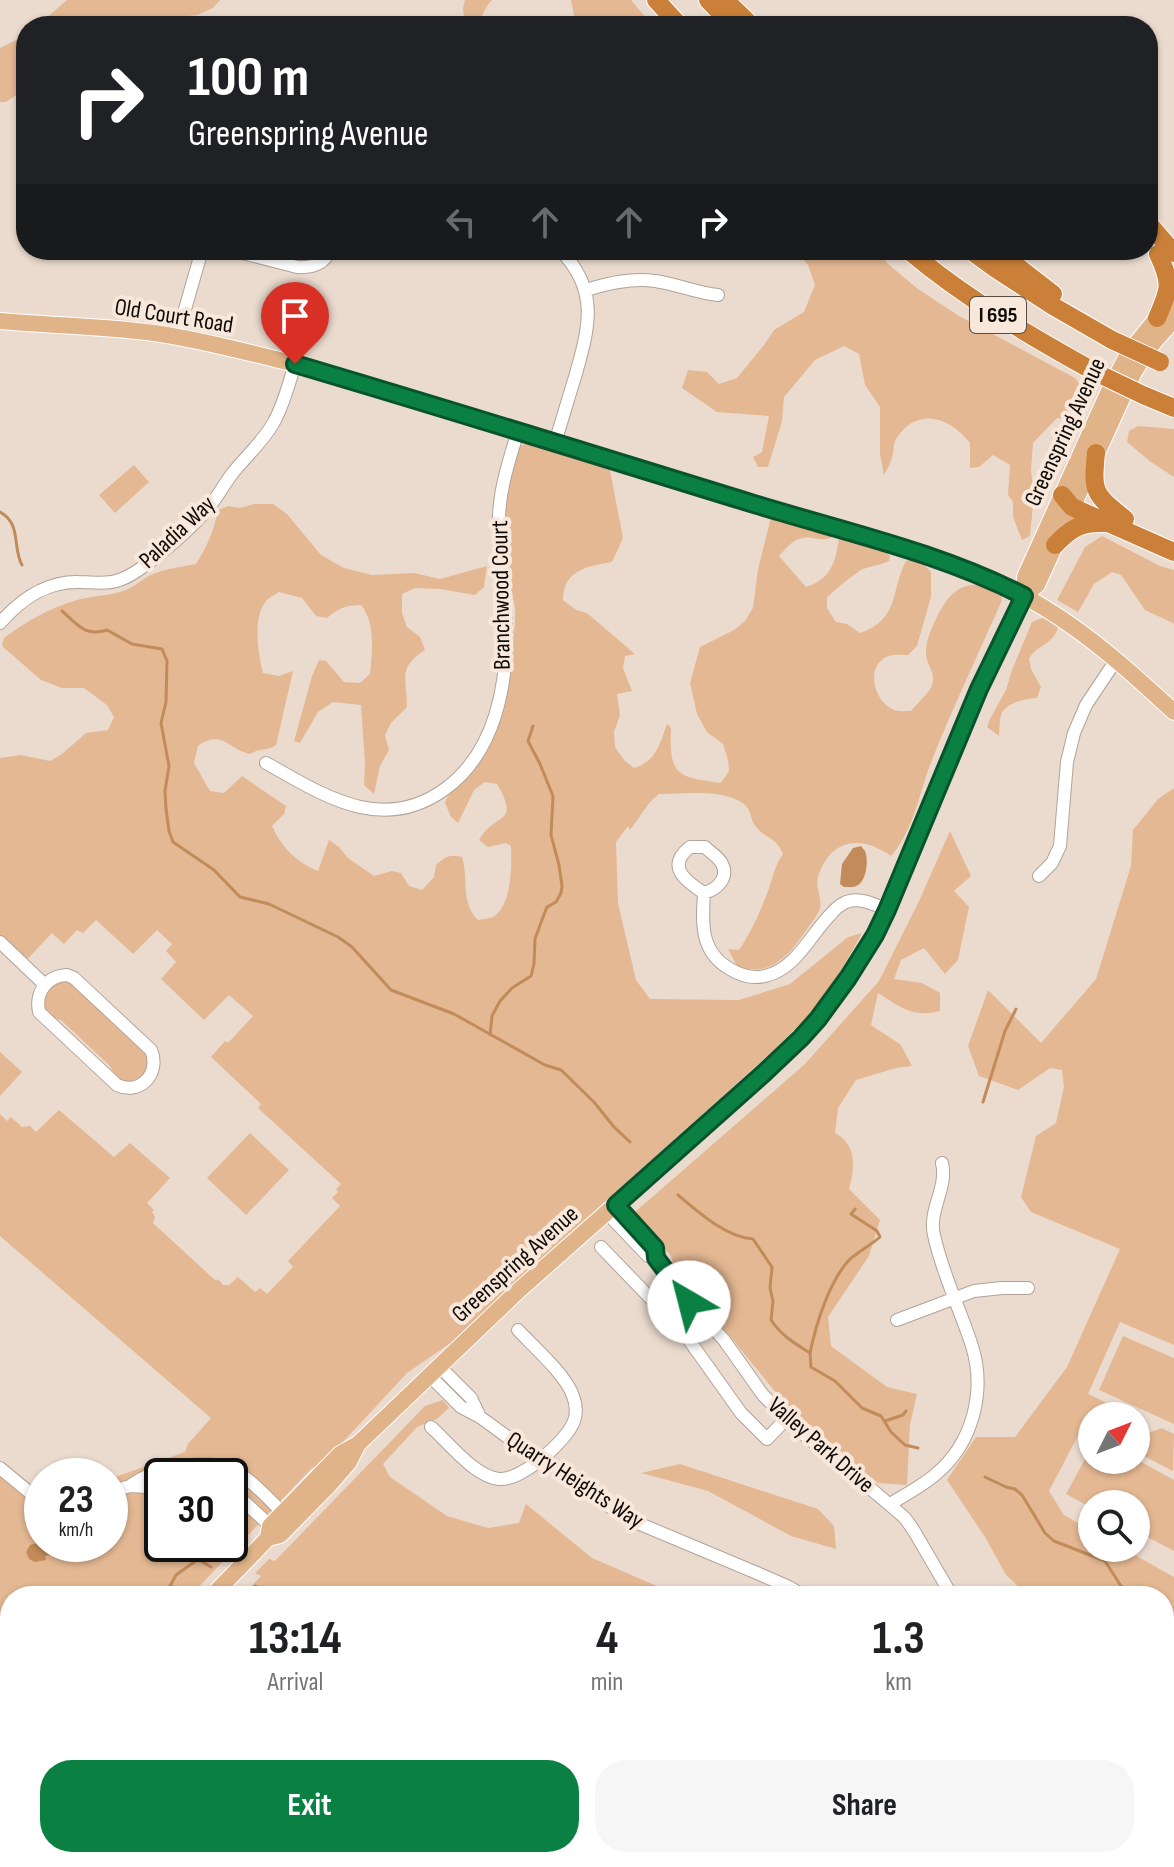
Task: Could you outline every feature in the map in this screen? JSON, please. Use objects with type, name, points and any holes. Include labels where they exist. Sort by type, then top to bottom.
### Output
[{"type":"highway","points":[[656,0],[671,16]]},
{"type":"highway","points":[[708,0],[723,16]]},
{"type":"highway","points":[[725,0],[742,16]]},
{"type":"highway","points":[[1160,250],[1174,273]]},
{"type":"highway","points":[[1160,250],[1169,282],[1165,319]]},
{"type":"highway","name":"I 695","points":[[921,260],[978,302],[1036,339],[1095,372],[1174,408]]},
{"type":"highway","name":"I 695","points":[[984,260],[1053,306],[1111,339],[1167,365]]},
{"type":"highway","points":[[1011,260],[1111,339]]},
{"type":"highway","points":[[1096,453],[1093,482],[1096,489],[1104,502],[1125,519]]},
{"type":"highway","points":[[1070,500],[1174,539]]},
{"type":"highway","points":[[1070,500],[1106,523],[1174,552]]},
{"type":"highway","points":[[1055,545],[1080,525],[1106,523]]},
{"type":"main road","name":"Greenspring Avenue","points":[[222,1586],[288,1518],[340,1454],[358,1444],[518,1291],[763,1074],[818,1019],[875,935],[979,689],[1024,596],[1025,577],[1096,453],[1133,374],[1174,301]]},
{"type":"main road","name":"Greenspring Avenue","points":[[1024,596],[1037,585],[1055,545],[1109,391],[1128,354],[1165,319]]},
{"type":"main road","name":"Old Court Road","points":[[0,323],[119,329],[216,344],[295,364],[935,558],[1024,596],[1060,618],[1116,660],[1174,712]]},
{"type":"street","points":[[177,337],[199,260]]},
{"type":"street","points":[[270,260],[306,268],[323,260]]},
{"type":"street","points":[[555,442],[587,333],[589,307],[586,290],[569,260]]},
{"type":"street","points":[[586,290],[609,283],[640,280],[718,295]]},
{"type":"street","name":"Paladia Way","points":[[0,623],[22,600],[53,585],[121,579],[145,566],[197,521],[266,436],[280,410],[295,364]]},
{"type":"street","name":"Branchwood Court","points":[[266,763],[330,799],[378,810],[409,806],[436,795],[473,762],[489,732],[502,676],[506,626],[499,517],[503,483],[518,431]]},
{"type":"street","points":[[1039,876],[1052,863],[1060,846],[1067,762],[1074,733],[1086,705],[1116,660]]},
{"type":"street","points":[[704,893],[704,935],[710,952],[736,973],[758,977],[785,968],[826,919],[845,902],[871,902],[887,910]]},
{"type":"street","points":[[0,942],[45,985]]},
{"type":"street","points":[[60,976],[74,978],[151,1050],[155,1065],[144,1083],[131,1089],[117,1085],[42,1016],[37,999],[45,985],[60,976]]},
{"type":"street","points":[[890,1504],[925,1483],[946,1464],[962,1444],[976,1404],[973,1347],[937,1249],[932,1225],[944,1178],[942,1163]]},
{"type":"street","name":"Valley Park Drive","points":[[612,1209],[648,1256],[656,1258],[689,1302],[731,1349],[763,1395],[786,1419],[905,1518],[946,1586]]},
{"type":"street","points":[[601,1247],[671,1318],[741,1413],[767,1439],[786,1419]]},
{"type":"street","points":[[897,1320],[954,1297],[988,1289],[1028,1288]]},
{"type":"street","points":[[671,1318],[689,1302]]},
{"type":"street","points":[[431,1427],[481,1473],[499,1479],[509,1479],[529,1469],[569,1429],[574,1421],[576,1405],[570,1388],[518,1330]]},
{"type":"street","name":"Quarry Heights Way","points":[[434,1370],[461,1407],[568,1474],[610,1507],[640,1524],[787,1586]]},
{"type":"street","points":[[130,1486],[142,1477],[157,1472],[209,1463],[240,1474],[288,1518]]},
{"type":"street","points":[[0,1468],[24,1488]]},
{"type":"street","points":[[130,1486],[144,1487]]},
{"type":"street","points":[[248,1507],[273,1533]]},
{"type":"shaded area","points":[[67,0],[220,0],[213,8],[188,16],[49,16]]},
{"type":"shaded area","points":[[465,0],[492,0],[481,16],[464,16]]},
{"type":"shaded area","points":[[571,0],[631,0],[645,16],[574,16]]},
{"type":"shaded area","points":[[16,40],[16,95],[6,102],[0,102],[0,48]]},
{"type":"shaded area","points":[[804,260],[885,260],[918,289],[959,316],[1075,378],[1089,396],[1079,420],[1057,418],[1033,443],[1031,470],[1034,496],[1030,536],[1022,540],[1013,517],[1013,502],[1008,495],[1010,465],[993,455],[979,467],[970,468],[970,443],[943,422],[923,419],[904,429],[895,441],[884,475],[880,454],[880,407],[865,385],[859,354],[844,346],[815,360],[784,397],[782,421],[768,467],[758,467],[753,457],[762,452],[769,416],[717,412],[682,388],[688,370],[707,372],[719,384],[737,378],[774,330],[804,312],[815,285]]},
{"type":"shaded area","points":[[1138,426],[1174,429],[1174,477],[1127,442],[1129,431]]},
{"type":"shaded area","points":[[528,443],[601,462],[610,470],[623,538],[612,562],[586,568],[572,576],[564,590],[563,600],[576,610],[587,613],[635,654],[625,656],[623,668],[632,691],[617,694],[620,715],[614,732],[615,747],[634,768],[641,765],[659,745],[667,724],[671,728],[674,765],[679,771],[694,779],[721,783],[729,771],[728,760],[723,744],[707,732],[697,714],[690,683],[700,647],[734,630],[745,621],[753,608],[758,569],[771,518],[821,525],[832,531],[831,538],[797,540],[779,556],[806,587],[826,575],[836,556],[839,539],[852,537],[866,541],[890,556],[889,561],[860,571],[827,598],[827,608],[836,622],[847,624],[860,633],[873,627],[888,612],[906,561],[918,559],[931,572],[931,597],[917,646],[908,655],[891,655],[881,660],[874,674],[880,698],[894,710],[911,711],[932,686],[933,678],[926,656],[927,643],[935,621],[949,598],[963,587],[980,585],[1001,592],[1002,600],[938,744],[910,824],[899,846],[891,856],[857,843],[838,848],[830,855],[818,877],[819,911],[794,947],[778,962],[759,969],[737,966],[728,949],[739,950],[748,936],[783,854],[774,841],[755,825],[746,806],[738,800],[717,794],[659,794],[630,830],[628,826],[616,842],[618,903],[636,980],[650,999],[739,1000],[790,984],[848,937],[862,933],[832,987],[807,1020],[455,1340],[407,1373],[316,1471],[313,1467],[248,1535],[248,1458],[168,1458],[185,1452],[188,1444],[211,1418],[0,1236],[0,1114],[7,1121],[11,1117],[22,1127],[30,1126],[36,1132],[59,1110],[114,1157],[130,1143],[170,1178],[147,1203],[154,1210],[153,1223],[216,1281],[218,1279],[223,1285],[229,1285],[238,1277],[255,1292],[260,1288],[267,1294],[293,1267],[288,1261],[340,1206],[332,1198],[341,1184],[258,1108],[261,1104],[211,1057],[253,1016],[229,995],[204,1020],[161,979],[176,962],[166,951],[172,944],[157,930],[133,954],[96,920],[83,933],[77,930],[64,944],[52,933],[20,967],[0,948],[0,758],[21,755],[50,761],[86,733],[108,730],[114,717],[107,705],[84,688],[62,688],[41,680],[2,646],[4,638],[57,607],[120,592],[153,574],[196,564],[210,538],[218,510],[228,506],[240,508],[273,504],[287,514],[321,555],[344,568],[372,575],[414,573],[440,579],[487,566],[484,587],[475,595],[415,588],[402,594],[402,613],[407,627],[420,637],[425,650],[407,668],[407,707],[391,723],[385,735],[389,750],[380,766],[374,794],[364,785],[361,705],[333,702],[318,712],[300,743],[294,741],[319,660],[326,661],[344,682],[360,683],[370,674],[371,629],[361,605],[343,608],[327,618],[316,616],[302,598],[279,592],[267,600],[259,615],[258,625],[263,673],[279,676],[293,671],[276,745],[250,754],[213,739],[198,746],[194,763],[210,791],[224,793],[242,776],[286,806],[284,814],[272,826],[290,853],[318,871],[329,840],[374,876],[392,871],[401,873],[409,886],[422,890],[434,877],[439,862],[451,856],[462,857],[472,913],[478,920],[491,918],[498,913],[507,896],[511,846],[506,843],[488,847],[479,840],[506,813],[504,797],[497,784],[485,782],[474,790],[458,823],[451,817],[445,803],[489,748],[503,704],[515,616],[503,556],[503,529],[517,447]]},
{"type":"shaded area","points":[[134,465],[149,482],[115,513],[99,495]]},
{"type":"shaded area","points":[[1102,536],[1174,570],[1174,625],[1145,610],[1121,575],[1112,572],[1094,584],[1078,612],[1057,600],[1085,547]]},
{"type":"shaded area","points":[[1053,618],[1058,628],[1052,638],[1029,658],[1041,687],[1037,698],[1011,704],[1003,711],[999,736],[987,727],[1006,690],[1032,622]]},
{"type":"shaded area","points":[[1174,788],[1174,1345],[1120,1322],[1088,1394],[1105,1402],[1078,1402],[1078,1436],[1049,1491],[1064,1515],[1078,1523],[1078,1562],[1147,1562],[1174,1577],[1174,1586],[1018,1586],[1006,1575],[947,1480],[976,1437],[1015,1437],[1067,1367],[1120,1249],[1031,1212],[1021,1197],[1036,1136],[1056,1123],[1064,1087],[1062,1070],[1050,1068],[1018,1090],[979,1076],[968,1046],[988,990],[1041,1043],[1096,979],[1131,866],[1133,830],[1158,799]]},
{"type":"shaded area","points":[[950,831],[971,876],[954,891],[969,907],[958,960],[945,974],[924,948],[901,960],[894,979],[922,983],[940,993],[940,1011],[914,1012],[878,993],[871,1025],[901,1045],[912,1066],[856,1080],[838,1108],[835,1133],[851,1150],[849,1189],[880,1220],[869,1256],[828,1317],[831,1346],[887,1387],[917,1394],[910,1425],[907,1485],[878,1483],[791,1411],[675,1269],[671,1256],[635,1212],[805,1064],[879,981]]},
{"type":"shaded area","points":[[861,846],[867,860],[863,879],[856,886],[844,887],[840,884],[842,864],[853,848]]},
{"type":"shaded area","points":[[65,978],[149,1053],[150,1068],[139,1078],[128,1082],[119,1079],[110,1066],[61,1020],[48,1013],[42,998],[53,983]]},
{"type":"shaded area","points":[[0,1052],[22,1072],[0,1096]]},
{"type":"shaded area","points":[[250,1133],[289,1170],[246,1215],[207,1178]]},
{"type":"shaded area","points":[[1123,1336],[1174,1358],[1174,1424],[1150,1413],[1150,1402],[1125,1402],[1099,1390]]},
{"type":"shaded area","points":[[443,1400],[449,1408],[437,1419],[417,1427],[383,1464],[390,1477],[447,1516],[488,1528],[519,1523],[526,1504],[592,1558],[657,1586],[252,1586],[261,1576],[255,1573],[269,1559],[275,1561],[425,1406]]},
{"type":"shaded area","points":[[1162,1428],[1174,1434],[1173,1471],[1150,1459],[1150,1432]]},
{"type":"shaded area","points":[[0,1464],[24,1484],[24,1562],[128,1562],[128,1473],[144,1467],[144,1562],[222,1562],[200,1586],[0,1586]]},
{"type":"shaded area","points":[[680,1464],[818,1509],[834,1526],[836,1549],[791,1536],[708,1491],[641,1473]]},
{"type":"shaded area","points":[[1150,1467],[1174,1480],[1174,1551],[1150,1538],[1150,1490],[1078,1490],[1078,1500],[1066,1494],[1078,1472],[1150,1474]]},
{"type":"waterway","points":[[0,512],[14,529],[22,565]]},
{"type":"waterway","points":[[62,611],[87,631],[107,630],[132,644],[162,649],[167,661],[166,702],[161,723],[169,766],[166,809],[173,842],[214,870],[240,897],[269,904],[338,937],[352,947],[391,990],[454,1014],[545,1065],[561,1070],[630,1142]]},
{"type":"waterway","points":[[490,1035],[492,1016],[500,1001],[512,988],[531,976],[535,939],[547,907],[556,902],[562,886],[551,835],[553,796],[528,741],[533,726]]},
{"type":"waterway","points":[[983,1102],[1005,1031],[1016,1009]]},
{"type":"waterway","points":[[678,1195],[723,1229],[753,1239],[772,1267],[771,1320],[775,1326],[810,1353],[811,1367],[835,1381],[862,1408],[881,1416],[891,1432],[905,1445],[918,1448]]},
{"type":"waterway","points":[[810,1353],[835,1280],[849,1260],[880,1237],[877,1231],[851,1214],[855,1209]]},
{"type":"waterway","points":[[885,1421],[906,1411]]},
{"type":"waterway","points":[[985,1477],[1022,1495],[1045,1533],[1054,1541],[1105,1561],[1121,1586]]},
{"type":"waterway","points":[[170,1586],[176,1575],[194,1562]]},
{"type":"waterway","points":[[203,1562],[211,1567]]},
{"type":"route","points":[[295,364],[900,546],[967,570],[1024,596],[979,689],[887,910],[863,956],[818,1019],[785,1053],[616,1205],[655,1248],[656,1258],[689,1302]]}]
